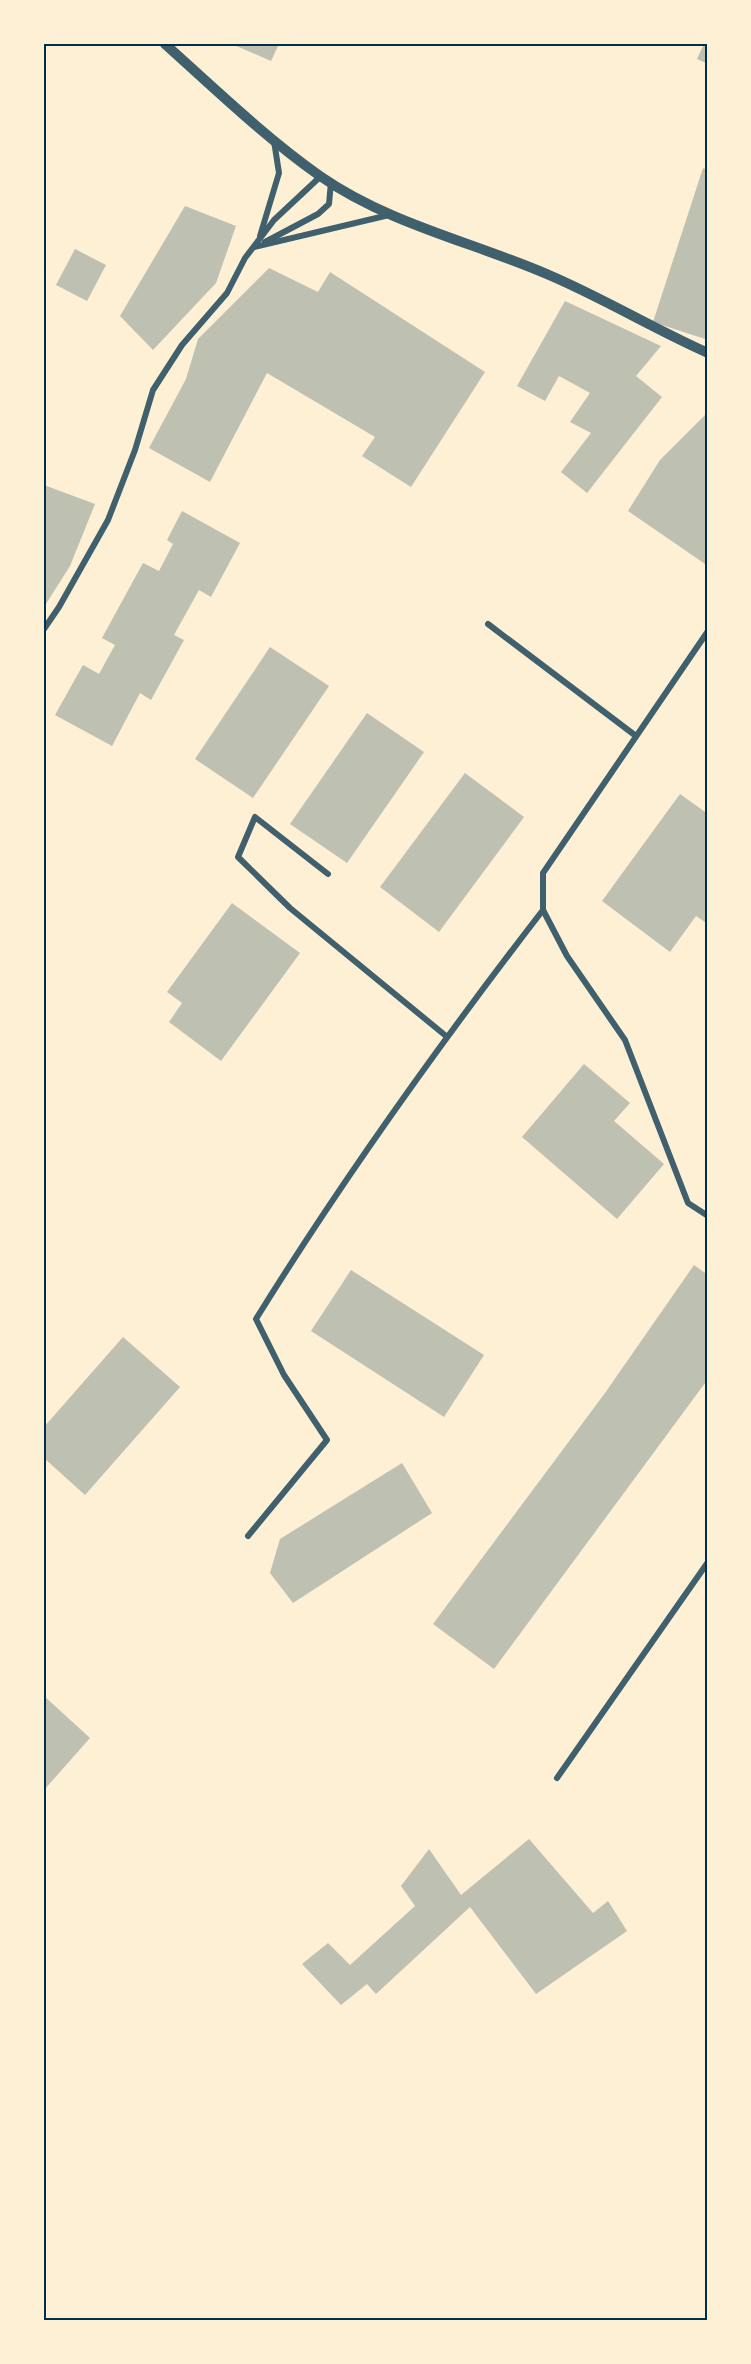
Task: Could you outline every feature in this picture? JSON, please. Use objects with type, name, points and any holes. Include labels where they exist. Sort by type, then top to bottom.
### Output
[{"type":"street","points":[[165,44],[274,138],[326,179],[389,215],[485,248],[551,276],[650,327],[708,353]]},
{"type":"street","points":[[259,240],[279,173],[274,138]]},
{"type":"street","points":[[44,629],[59,608],[108,520],[135,450],[153,390],[182,345],[227,293],[253,248],[274,220],[326,179]]},
{"type":"street","points":[[253,248],[318,214],[328,204],[326,179]]},
{"type":"street","points":[[253,248],[389,215]]},
{"type":"street","points":[[488,624],[636,736]]},
{"type":"street","points":[[708,631],[543,873],[543,910],[567,956],[625,1040],[688,1203],[708,1216]]},
{"type":"street","points":[[328,873],[255,816],[238,857],[290,908],[446,1036]]},
{"type":"street","points":[[248,1536],[327,1440],[284,1375],[256,1319],[296,1254],[446,1036],[543,910]]},
{"type":"street","points":[[557,1778],[708,1562]]},
{"type":"building","points":[[232,44],[279,44],[271,61]]},
{"type":"building","points":[[704,44],[708,44],[708,64],[697,59]]},
{"type":"building","points":[[703,168],[708,170],[708,340],[653,322]]},
{"type":"building","points":[[185,206],[236,226],[216,283],[153,350],[120,316]]},
{"type":"building","points":[[75,249],[106,265],[87,301],[56,285]]},
{"type":"building","points":[[269,268],[318,292],[330,272],[485,372],[411,487],[362,456],[375,437],[267,373],[210,482],[149,448],[186,379],[198,339]]},
{"type":"building","points":[[565,301],[661,346],[636,376],[662,397],[587,493],[561,472],[591,433],[570,422],[590,393],[559,376],[545,401],[517,386]]},
{"type":"building","points":[[706,414],[708,416],[708,566],[628,511],[660,460]]},
{"type":"building","points":[[44,485],[95,504],[70,566],[44,607]]},
{"type":"building","points":[[182,511],[240,543],[211,597],[199,590],[174,635],[184,640],[151,700],[140,693],[112,746],[55,715],[83,665],[99,674],[115,645],[102,638],[143,563],[159,571],[173,544],[167,540]]},
{"type":"building","points":[[270,647],[329,686],[253,798],[195,759]]},
{"type":"building","points":[[367,713],[424,752],[347,863],[290,824]]},
{"type":"building","points":[[465,773],[524,817],[439,932],[380,887]]},
{"type":"building","points":[[680,794],[708,814],[708,924],[696,916],[670,952],[602,901]]},
{"type":"building","points":[[232,903],[300,953],[221,1061],[169,1022],[182,1003],[167,992]]},
{"type":"building","points":[[584,1064],[630,1103],[614,1121],[664,1164],[617,1219],[522,1137]]},
{"type":"building","points":[[694,1265],[708,1275],[708,1379],[494,1669],[433,1624],[605,1393]]},
{"type":"building","points":[[351,1270],[484,1355],[444,1417],[311,1331]]},
{"type":"building","points":[[123,1337],[180,1387],[85,1495],[44,1458],[44,1427]]},
{"type":"building","points":[[402,1463],[432,1513],[293,1603],[270,1573],[280,1539]]},
{"type":"building","points":[[44,1696],[90,1738],[44,1790]]},
{"type":"building","points":[[529,1839],[593,1913],[608,1901],[627,1931],[536,1994],[470,1907],[376,1994],[367,1984],[341,2005],[302,1964],[328,1943],[350,1965],[415,1906],[401,1886],[429,1849],[461,1895]]}]
